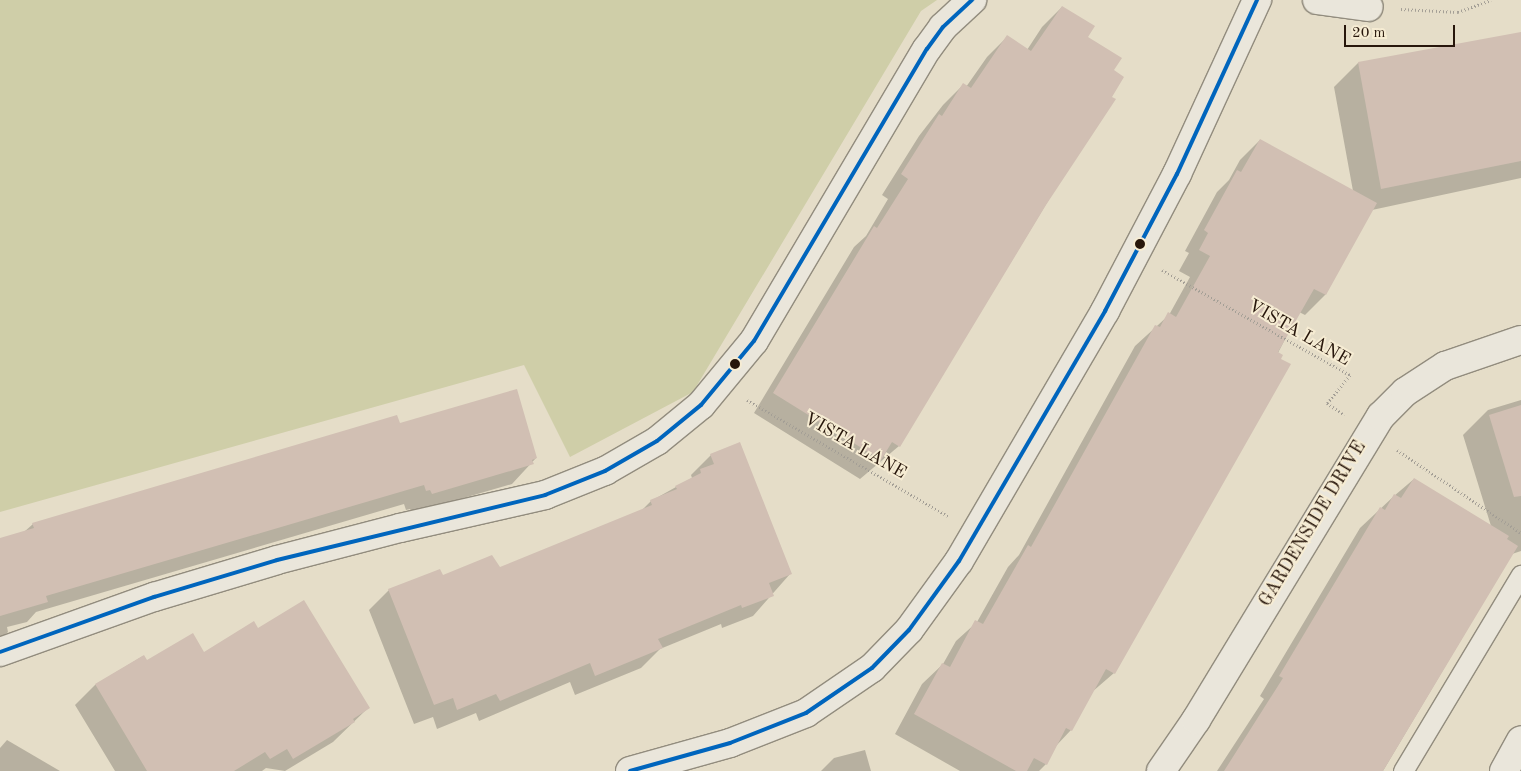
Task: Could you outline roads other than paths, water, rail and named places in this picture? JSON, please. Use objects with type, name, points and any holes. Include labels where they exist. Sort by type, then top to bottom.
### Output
[{"type":"street","points":[[0,652],[154,597],[277,560],[400,528],[517,503],[576,484],[605,471],[657,441],[720,384],[769,317],[927,49],[943,26],[972,0]]},
{"type":"street","points":[[630,771],[755,735],[831,699],[872,668],[909,630],[943,586],[976,533],[1136,255],[1206,115],[1257,0]]},
{"type":"street","points":[[1316,0],[1369,7]]},
{"type":"street","name":"GARDENSIDE DRIVE","points":[[1161,771],[1196,720],[1369,431],[1392,404],[1430,374],[1459,359],[1521,340]]},
{"type":"street","points":[[1504,771],[1521,740]]},
{"type":"lane","points":[[1403,771],[1521,575]]}]
